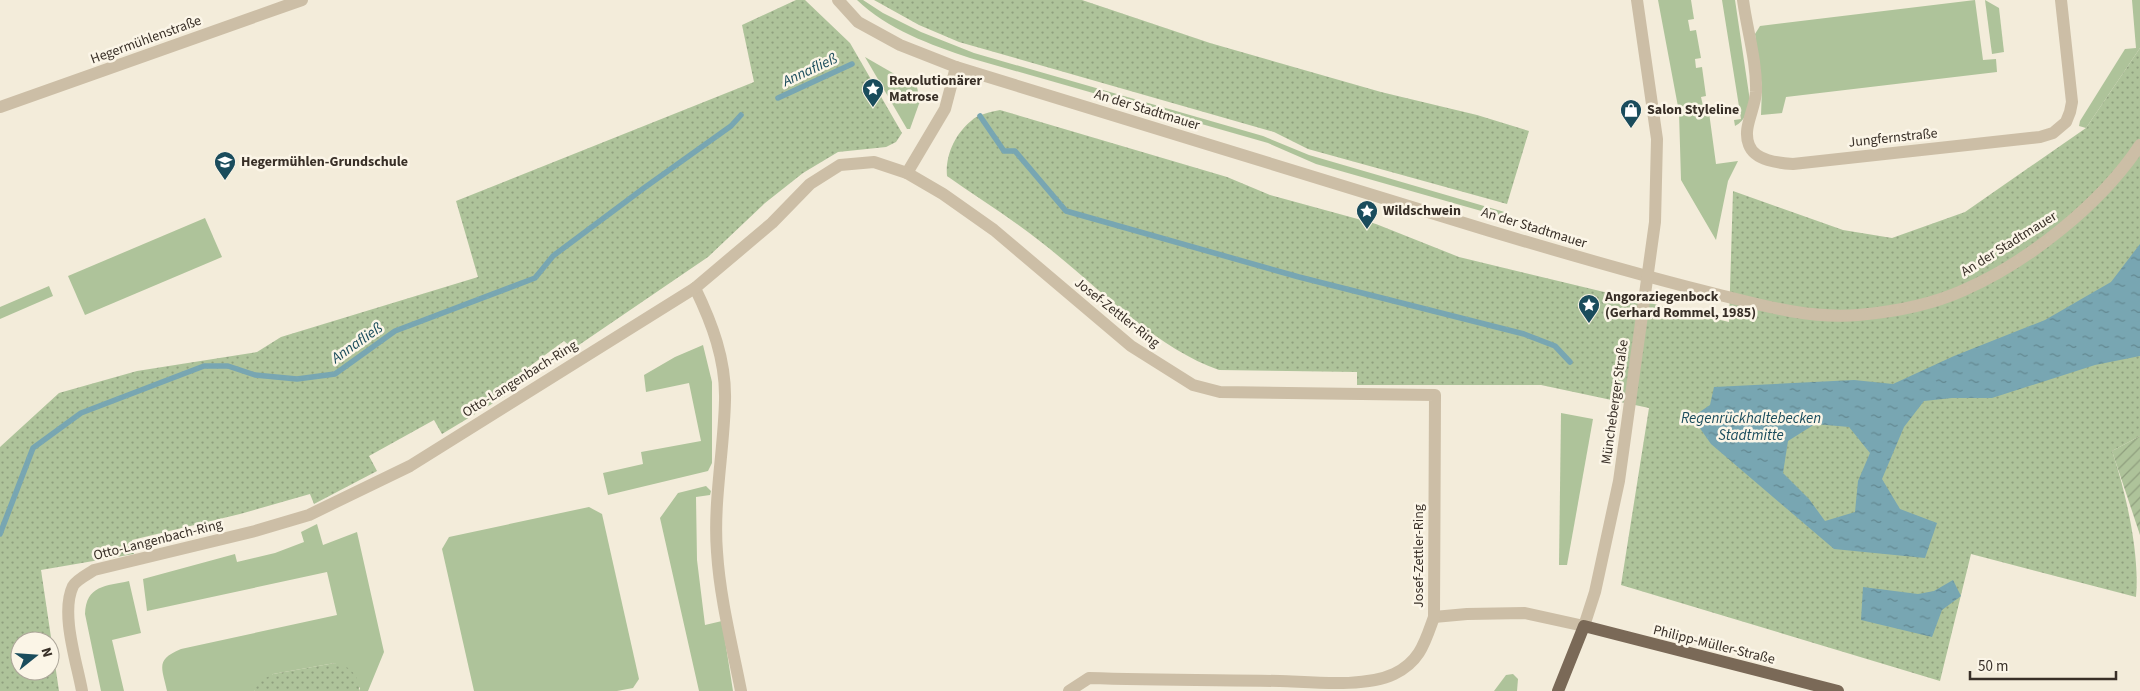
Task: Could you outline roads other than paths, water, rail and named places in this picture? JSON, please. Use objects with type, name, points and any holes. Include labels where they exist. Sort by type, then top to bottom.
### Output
[{"type":"main road","points":[[1558,691],[1584,626]]},
{"type":"main road","name":"Philipp-Müller-Straße","points":[[1584,626],[1838,691]]},
{"type":"street","name":"Hegermühlenstraße","points":[[0,107],[302,0]]},
{"type":"street","name":"An der Stadtmauer","points":[[838,0],[858,22],[900,45],[956,68],[1648,278],[1779,310],[1825,315],[1855,315],[1921,304],[1963,290],[1990,276],[2073,220],[2112,182],[2140,145]]},
{"type":"street","name":"Müncheberger Straße","points":[[1584,626],[1595,592],[1619,481],[1655,222],[1657,139],[1637,0]]},
{"type":"street","name":"Jungfernstraße","points":[[1743,0],[1756,85],[1755,101],[1747,134],[1749,147],[1759,156],[1773,162],[1793,164],[2010,141],[2053,133],[2066,122],[2072,102],[2061,0]]},
{"type":"street","points":[[907,173],[945,109],[956,68]]},
{"type":"street","name":"Josef-Zettler-Ring","points":[[695,288],[765,229],[810,184],[840,165],[874,162],[907,173],[943,194],[994,230],[1131,346],[1193,385],[1220,392],[1435,395],[1434,617],[1422,652],[1394,674],[1370,680],[1089,678],[1069,691]]},
{"type":"street","points":[[695,288],[709,318],[720,349],[726,399],[716,552],[726,622],[742,691]]},
{"type":"street","name":"Otto-Langenbach-Ring","points":[[82,691],[71,633],[68,602],[73,584],[94,570],[255,532],[321,510],[410,466],[695,288]]},
{"type":"street","name":"Josef-Zettler-Ring","points":[[1434,617],[1467,614],[1525,613],[1584,626]]},
{"type":"street","points":[[1151,691],[1168,680]]},
{"type":"water","name":"Regenrückhaltebecken Stadtmitte","points":[[2140,244],[2140,356],[2095,365],[1992,398],[1952,398],[1924,401],[1904,427],[1882,479],[1900,509],[1937,523],[1925,558],[1834,549],[1711,444],[1692,417],[1710,405],[1714,387],[1854,380],[1893,384],[1954,356],[2045,320],[2111,282]],"holes":[[[1815,424],[1849,427],[1870,453],[1858,481],[1855,512],[1825,521],[1809,499],[1783,473],[1788,441]]]},
{"type":"water","points":[[1953,580],[1961,596],[1942,610],[1932,637],[1861,620],[1863,587],[1918,594],[1934,591]]},
{"type":"waterway","name":"Annafließ","points":[[778,98],[852,64]]},
{"type":"waterway","name":"Annafließ","points":[[0,534],[33,448],[81,413],[204,366],[228,366],[255,375],[297,379],[335,374],[395,331],[535,278],[553,256],[731,126],[741,115]]},
{"type":"waterway","points":[[980,116],[1004,151],[1015,151],[1066,211],[1299,277],[1524,334],[1555,346],[1570,362]]},
{"type":"place","name":"Revolutionärer Matrose","points":[[873,108]]},
{"type":"place","name":"Salon Styleline","points":[[1631,129]]},
{"type":"place","name":"Hegermühlen-Grundschule","points":[[225,181]]},
{"type":"place","name":"Wildschwein","points":[[1367,230]]},
{"type":"place","name":"Angoraziegenbock (Gerhard Rommel, 1985)","points":[[1589,324]]}]
